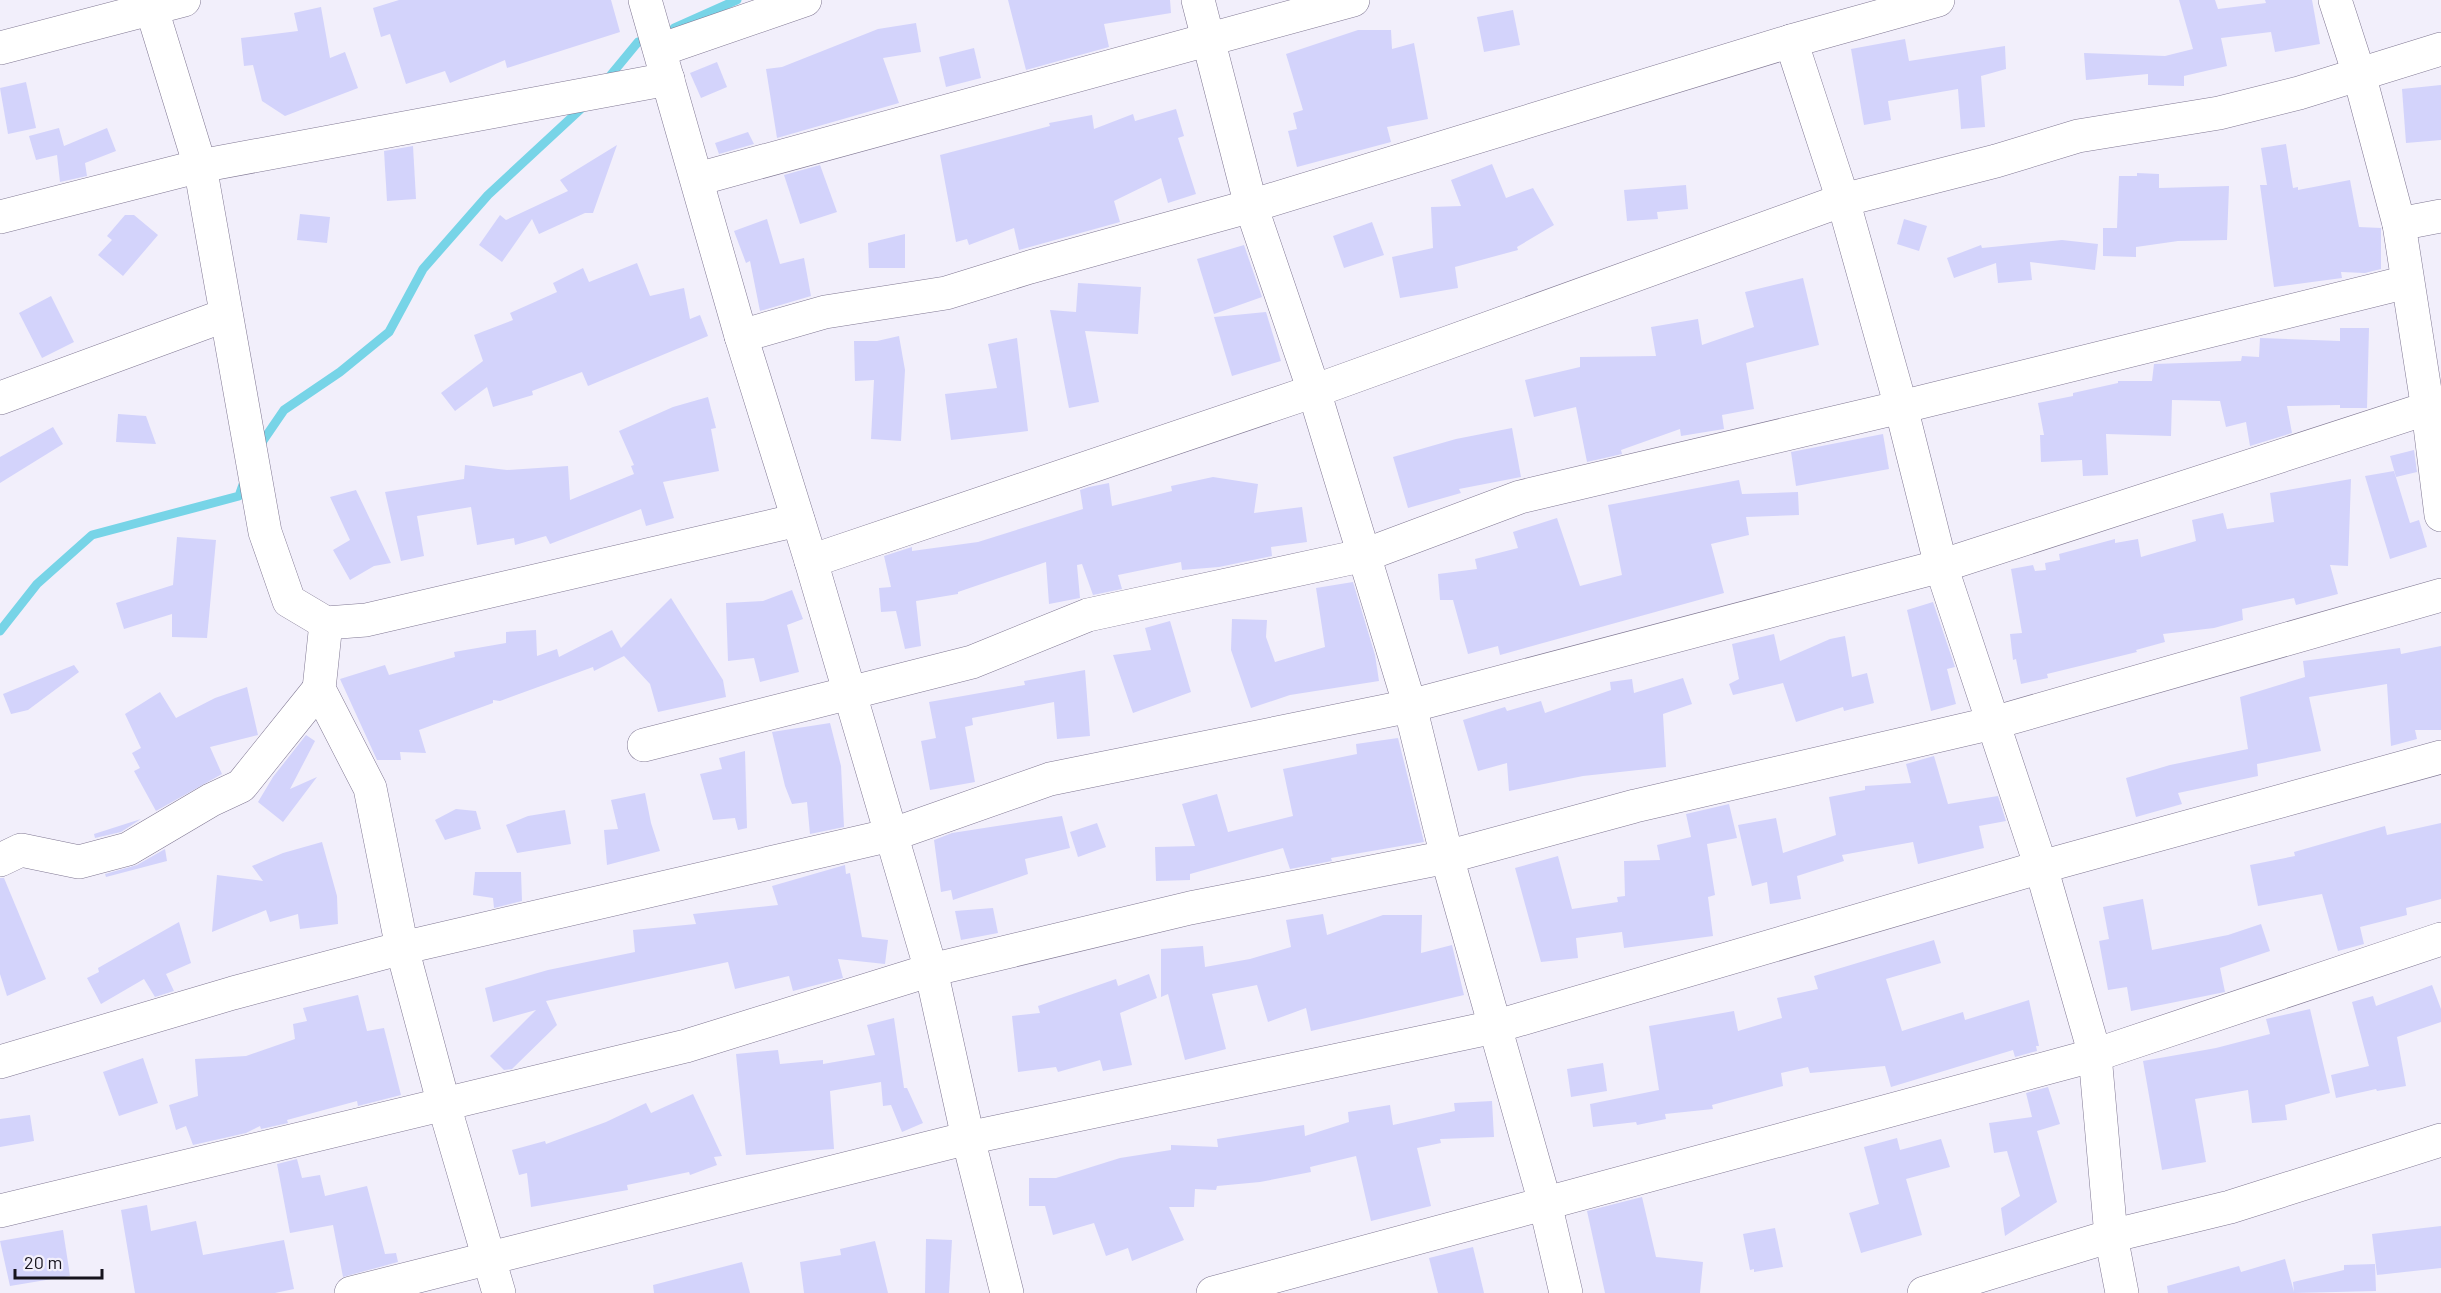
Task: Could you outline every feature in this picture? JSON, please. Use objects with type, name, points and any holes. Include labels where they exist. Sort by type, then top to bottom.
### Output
[{"type":"street","points":[[0,48],[150,4],[184,0]]},
{"type":"street","points":[[645,0],[741,336],[811,561],[931,970],[968,1138],[1007,1293]]},
{"type":"street","points":[[0,217],[200,166],[664,65],[805,0]]},
{"type":"street","points":[[1198,0],[1251,206],[1314,391],[1410,706],[1447,857],[1545,1203],[1566,1293]]},
{"type":"street","points":[[698,179],[1353,0]]},
{"type":"street","points":[[741,336],[825,312],[945,293],[1251,206],[1791,41],[1938,0]]},
{"type":"street","points":[[2335,0],[2359,74],[2399,224],[2407,282],[2435,407],[2441,515]]},
{"type":"street","points":[[150,4],[200,166],[265,532],[290,601],[326,622],[366,620],[798,520]]},
{"type":"street","points":[[1791,41],[1843,200],[1901,407],[1941,566],[2040,867],[2095,1055],[2111,1236],[2122,1293]]},
{"type":"street","points":[[811,561],[1314,391],[1843,200],[1996,161],[2078,136],[2219,113],[2441,49]]},
{"type":"street","points":[[2399,224],[2441,216]]},
{"type":"street","points":[[644,745],[849,691],[972,662],[1088,615],[1365,555],[1520,497],[1901,407],[2407,282]]},
{"type":"street","points":[[0,398],[226,315]]},
{"type":"street","points":[[0,1062],[233,993],[402,948],[891,836],[1050,779],[1410,706],[1941,566],[2435,407]]},
{"type":"street","points":[[0,1211],[686,1046],[931,970],[1190,908],[1447,857],[1635,806],[1993,723],[2441,595]]},
{"type":"street","points":[[0,860],[21,849],[79,862],[128,849],[211,800],[241,786],[319,688],[326,622]]},
{"type":"street","points":[[319,688],[370,788],[402,948],[444,1105],[499,1293]]},
{"type":"street","points":[[351,1293],[968,1138],[1494,1027],[2040,867],[2441,757]]},
{"type":"street","points":[[1213,1293],[2095,1055],[2441,939]]},
{"type":"street","points":[[1924,1293],[2111,1236],[2230,1207],[2441,1140]]},
{"type":"building","points":[[399,0],[611,0],[620,32],[507,68],[505,60],[450,83],[445,71],[406,84],[390,34],[381,37],[373,8]]},
{"type":"building","points":[[1008,0],[1170,0],[1171,13],[1104,24],[1109,47],[1026,70]]},
{"type":"building","points":[[2179,0],[2215,0],[2218,9],[2266,3],[2265,0],[2312,0],[2320,44],[2275,52],[2271,32],[2221,38],[2227,66],[2184,76],[2184,86],[2148,85],[2148,74],[2086,80],[2084,53],[2165,56],[2193,49]]},
{"type":"building","points":[[321,7],[330,58],[345,52],[358,88],[285,116],[262,101],[253,65],[244,66],[241,38],[298,31],[294,13]]},
{"type":"building","points":[[1513,10],[1520,45],[1484,52],[1477,17]]},
{"type":"building","points":[[916,23],[921,52],[883,58],[899,103],[777,138],[766,69],[782,67],[878,29]]},
{"type":"building","points":[[1358,30],[1391,30],[1392,49],[1414,43],[1428,119],[1387,127],[1391,142],[1297,167],[1288,131],[1297,129],[1293,113],[1303,110],[1286,54]]},
{"type":"building","points":[[1905,39],[1909,61],[2005,46],[2006,69],[1981,76],[1985,127],[1961,129],[1958,89],[1888,101],[1891,120],[1864,125],[1851,49]]},
{"type":"building","points":[[974,48],[981,78],[946,87],[939,57]]},
{"type":"building","points":[[717,62],[727,87],[701,98],[690,73]]},
{"type":"building","points":[[26,82],[36,128],[8,134],[0,88]]},
{"type":"building","points":[[2441,85],[2441,140],[2406,143],[2402,89]]},
{"type":"building","points":[[1176,109],[1184,136],[1178,138],[1196,194],[1168,203],[1161,178],[1114,201],[1120,222],[1019,250],[1014,228],[969,245],[967,239],[956,242],[940,155],[1050,126],[1049,123],[1092,115],[1094,129],[1133,114],[1135,121]]},
{"type":"building","points":[[59,128],[64,146],[107,128],[116,151],[85,163],[87,176],[60,182],[57,155],[36,160],[29,136]]},
{"type":"building","points":[[748,132],[754,144],[719,154],[715,143]]},
{"type":"building","points":[[2286,144],[2293,188],[2298,187],[2298,190],[2350,180],[2359,227],[2381,228],[2381,269],[2365,273],[2341,272],[2342,278],[2274,287],[2260,185],[2267,185],[2261,148]]},
{"type":"building","points":[[617,145],[593,213],[585,213],[539,234],[532,219],[502,262],[479,245],[500,215],[506,220],[568,191],[560,180]]},
{"type":"building","points":[[413,146],[416,199],[387,201],[384,151]]},
{"type":"building","points":[[1492,164],[1506,198],[1533,188],[1554,225],[1517,247],[1518,250],[1455,267],[1458,288],[1400,298],[1392,257],[1433,248],[1431,207],[1461,206],[1451,180]]},
{"type":"building","points":[[820,165],[837,212],[800,224],[784,175]]},
{"type":"building","points":[[2137,173],[2159,174],[2159,188],[2229,186],[2227,240],[2178,241],[2136,247],[2136,257],[2103,256],[2103,228],[2117,228],[2119,176],[2137,176]]},
{"type":"building","points":[[1686,185],[1688,209],[1657,212],[1658,219],[1627,221],[1624,190]]},
{"type":"building","points":[[300,214],[330,217],[327,243],[297,240]]},
{"type":"building","points":[[125,215],[134,215],[158,235],[123,276],[98,255],[112,240],[107,236]]},
{"type":"building","points":[[767,219],[780,264],[804,258],[811,296],[760,311],[750,261],[746,263],[734,231]]},
{"type":"building","points":[[1904,219],[1927,226],[1919,251],[1897,244]]},
{"type":"building","points":[[1372,222],[1384,255],[1344,268],[1333,236]]},
{"type":"building","points":[[905,234],[905,268],[869,268],[868,243]]},
{"type":"building","points":[[2062,240],[2098,244],[2095,270],[2030,262],[2032,280],[1998,283],[1996,263],[1954,278],[1947,258],[1981,245],[1982,248]]},
{"type":"building","points":[[1244,245],[1262,297],[1214,314],[1197,259]]},
{"type":"building","points":[[637,263],[650,296],[684,288],[690,319],[700,315],[708,336],[588,386],[582,372],[532,391],[533,395],[493,407],[487,387],[455,411],[441,393],[483,361],[474,335],[513,320],[510,313],[557,292],[553,283],[583,268],[589,282]]},
{"type":"building","points":[[1803,278],[1819,345],[1746,363],[1754,409],[1722,415],[1724,429],[1681,436],[1680,429],[1621,450],[1622,454],[1587,462],[1576,407],[1534,417],[1525,380],[1580,367],[1580,357],[1656,356],[1651,327],[1698,319],[1702,345],[1754,327],[1745,292]]},
{"type":"building","points":[[1078,283],[1141,287],[1138,334],[1085,331],[1099,402],[1069,408],[1050,310],[1076,312]]},
{"type":"building","points":[[51,296],[74,342],[42,358],[19,313]]},
{"type":"building","points":[[1266,312],[1281,361],[1232,376],[1214,317]]},
{"type":"building","points":[[2340,328],[2369,328],[2367,408],[2340,408],[2340,405],[2287,406],[2292,433],[2250,446],[2246,422],[2226,427],[2220,401],[2172,400],[2171,436],[2106,434],[2108,475],[2083,476],[2082,460],[2041,462],[2040,435],[2044,435],[2038,403],[2073,396],[2073,393],[2118,383],[2118,381],[2152,381],[2154,364],[2241,361],[2242,356],[2259,357],[2260,338],[2340,341]]},
{"type":"building","points":[[899,336],[905,370],[901,441],[871,439],[874,380],[855,381],[854,341],[877,341]]},
{"type":"building","points":[[1017,338],[1028,431],[951,440],[945,394],[997,388],[988,344]]},
{"type":"building","points":[[708,397],[716,428],[711,429],[719,471],[663,482],[674,518],[646,526],[641,509],[550,544],[546,536],[515,545],[514,538],[477,545],[471,507],[417,516],[424,556],[401,561],[385,492],[464,479],[465,465],[507,470],[568,466],[570,500],[634,474],[631,466],[634,465],[619,431],[673,407]]},
{"type":"building","points":[[118,414],[146,416],[156,444],[116,442]]},
{"type":"building","points":[[53,427],[63,444],[0,483],[0,457]]},
{"type":"building","points":[[1512,428],[1521,477],[1459,489],[1461,493],[1408,508],[1393,457],[1456,439]]},
{"type":"building","points":[[1883,434],[1889,469],[1796,486],[1791,452]]},
{"type":"building","points":[[2414,450],[2417,472],[2396,477],[2390,456]]},
{"type":"building","points":[[2394,471],[2410,523],[2419,520],[2427,547],[2390,559],[2365,476]]},
{"type":"building","points":[[1213,477],[1258,484],[1254,513],[1302,507],[1307,542],[1271,547],[1272,556],[1219,567],[1182,570],[1181,562],[1118,575],[1122,589],[1093,595],[1082,564],[1077,565],[1080,598],[1049,604],[1046,562],[958,592],[958,594],[916,601],[921,646],[905,649],[896,611],[881,612],[879,588],[891,587],[884,556],[912,547],[912,551],[978,542],[1083,509],[1080,490],[1089,487],[1109,483],[1112,506],[1172,491],[1171,486]]},
{"type":"building","points":[[2351,479],[2348,566],[2330,565],[2338,594],[2296,605],[2294,598],[2242,609],[2243,620],[2214,628],[2163,634],[2165,642],[2136,650],[2137,652],[2047,674],[2048,678],[2021,684],[2016,659],[2013,660],[2010,634],[2022,633],[2011,569],[2033,565],[2035,571],[2046,570],[2045,563],[2060,560],[2059,554],[2115,539],[2115,543],[2138,539],[2141,557],[2196,541],[2192,520],[2223,513],[2227,529],[2274,522],[2270,493]]},
{"type":"building","points":[[1739,480],[1742,494],[1798,492],[1799,515],[1746,517],[1749,535],[1711,544],[1724,593],[1500,655],[1498,646],[1468,654],[1453,600],[1440,600],[1438,574],[1477,569],[1475,559],[1518,548],[1513,532],[1557,518],[1580,586],[1622,575],[1608,505]]},
{"type":"building","points":[[356,490],[391,563],[374,566],[350,580],[333,550],[350,540],[330,497]]},
{"type":"building","points":[[177,537],[216,540],[207,638],[172,637],[172,614],[124,629],[116,603],[173,585]]},
{"type":"building","points":[[1353,582],[1375,655],[1379,681],[1290,695],[1251,708],[1231,650],[1232,619],[1267,620],[1266,637],[1275,662],[1325,647],[1316,588]]},
{"type":"building","points":[[792,590],[803,619],[787,625],[799,672],[760,682],[754,658],[728,661],[726,603],[763,601]]},
{"type":"building","points":[[671,598],[723,680],[726,697],[658,712],[650,684],[624,656],[594,671],[593,667],[500,701],[493,700],[493,703],[419,730],[426,753],[400,752],[401,760],[377,760],[340,679],[385,665],[389,675],[455,657],[454,652],[506,643],[506,632],[536,630],[537,656],[557,649],[559,657],[612,630],[621,648]]},
{"type":"building","points":[[1933,602],[1955,667],[1947,669],[1956,704],[1931,711],[1907,610]]},
{"type":"building","points":[[1170,621],[1191,692],[1133,713],[1113,655],[1151,650],[1145,628]]},
{"type":"building","points":[[1774,634],[1780,661],[1830,639],[1845,636],[1852,677],[1867,673],[1874,703],[1844,711],[1843,707],[1796,722],[1783,683],[1733,695],[1729,684],[1739,679],[1732,644]]},
{"type":"building","points":[[2441,646],[2441,730],[2415,730],[2417,739],[2391,746],[2387,684],[2309,697],[2321,751],[2257,764],[2258,776],[2178,793],[2182,804],[2136,817],[2126,778],[2170,765],[2248,749],[2240,697],[2305,677],[2303,661],[2400,648],[2401,654]]},
{"type":"building","points":[[74,665],[79,672],[28,710],[11,714],[3,694]]},
{"type":"building","points":[[1085,670],[1090,736],[1057,739],[1054,702],[972,718],[973,725],[965,727],[975,782],[930,790],[921,741],[936,738],[929,702],[1025,685],[1024,681]]},
{"type":"building","points":[[1683,678],[1692,704],[1663,714],[1666,767],[1583,776],[1509,791],[1507,763],[1478,771],[1463,720],[1505,707],[1507,711],[1541,701],[1545,713],[1611,690],[1610,682],[1632,679],[1634,693]]},
{"type":"building","points":[[247,687],[258,735],[210,747],[222,774],[156,811],[134,771],[140,768],[132,753],[141,748],[125,714],[160,692],[176,718],[215,698]]},
{"type":"building","points":[[830,723],[841,766],[844,827],[810,834],[807,802],[792,804],[785,786],[772,732]]},
{"type":"building","points":[[306,735],[315,741],[290,789],[317,777],[283,822],[258,802],[273,777]]},
{"type":"building","points":[[1398,738],[1424,842],[1331,858],[1332,861],[1290,869],[1283,848],[1190,874],[1190,880],[1156,881],[1155,847],[1195,846],[1182,804],[1217,794],[1228,832],[1293,816],[1283,769],[1357,754],[1356,744]]},
{"type":"building","points":[[745,751],[747,828],[738,830],[735,818],[713,820],[700,774],[722,769],[719,758]]},
{"type":"building","points":[[1934,756],[1948,804],[1998,796],[2006,821],[1979,826],[1984,848],[1918,864],[1913,842],[1842,855],[1844,861],[1797,876],[1801,899],[1770,904],[1767,882],[1752,886],[1738,825],[1776,818],[1783,853],[1836,835],[1829,797],[1865,790],[1865,786],[1911,783],[1906,764]]},
{"type":"building","points":[[645,793],[660,851],[607,865],[604,830],[618,829],[611,800]]},
{"type":"building","points":[[1729,804],[1737,838],[1707,844],[1715,895],[1708,897],[1713,936],[1624,948],[1622,932],[1576,938],[1578,958],[1541,962],[1515,868],[1558,856],[1572,909],[1618,902],[1617,897],[1625,896],[1624,861],[1660,860],[1657,845],[1691,837],[1686,814]]},
{"type":"building","points":[[456,809],[476,811],[481,829],[445,840],[435,820]]},
{"type":"building","points":[[565,810],[571,844],[517,853],[506,825],[528,816]]},
{"type":"building","points":[[1062,816],[1070,848],[1025,859],[1028,874],[953,900],[951,890],[941,892],[934,840],[952,833]]},
{"type":"building","points":[[141,819],[121,832],[95,838],[94,834]]},
{"type":"building","points":[[1097,823],[1106,847],[1078,857],[1070,832]]},
{"type":"building","points":[[2441,823],[2441,899],[2406,908],[2407,915],[2360,927],[2364,944],[2338,951],[2322,894],[2258,906],[2250,865],[2295,856],[2294,852],[2385,826],[2387,835]]},
{"type":"building","points":[[322,842],[337,896],[338,924],[300,929],[298,914],[270,922],[266,910],[212,932],[217,875],[263,881],[252,866],[283,853]]},
{"type":"building","points":[[165,849],[167,861],[106,877],[105,874],[137,865]]},
{"type":"building","points":[[845,865],[846,874],[850,873],[862,937],[888,940],[885,964],[838,959],[843,978],[793,991],[789,976],[735,989],[728,962],[546,1001],[557,1025],[512,1069],[504,1070],[490,1056],[536,1010],[493,1022],[485,988],[548,970],[635,952],[633,930],[696,924],[693,914],[778,905],[772,886]]},
{"type":"building","points":[[475,872],[521,872],[522,901],[494,908],[493,898],[473,895]]},
{"type":"building","points":[[0,878],[4,878],[46,979],[7,996],[0,974]]},
{"type":"building","points":[[2143,899],[2152,950],[2228,935],[2261,924],[2270,951],[2220,968],[2225,992],[2131,1011],[2127,987],[2108,990],[2099,941],[2109,939],[2103,907]]},
{"type":"building","points":[[993,908],[998,933],[961,940],[955,911]]},
{"type":"building","points":[[1323,914],[1327,935],[1383,915],[1422,915],[1421,953],[1452,945],[1464,995],[1311,1031],[1306,1008],[1268,1022],[1257,985],[1212,994],[1226,1049],[1185,1060],[1168,994],[1161,997],[1161,949],[1203,946],[1205,967],[1250,959],[1291,947],[1286,920]]},
{"type":"building","points":[[179,922],[191,963],[166,974],[174,991],[155,997],[144,979],[101,1004],[87,978],[99,972],[98,968]]},
{"type":"building","points":[[1934,940],[1941,963],[1886,979],[1902,1031],[1963,1012],[1965,1020],[2029,1000],[2039,1046],[2036,1046],[2037,1051],[2015,1057],[2013,1050],[1891,1087],[1885,1066],[1810,1073],[1808,1067],[1781,1073],[1783,1086],[1712,1105],[1713,1109],[1665,1114],[1666,1119],[1637,1125],[1636,1122],[1593,1127],[1590,1104],[1659,1090],[1649,1026],[1734,1011],[1738,1031],[1782,1018],[1777,998],[1818,989],[1814,976]]},
{"type":"building","points":[[1149,974],[1157,998],[1120,1013],[1132,1065],[1103,1071],[1100,1060],[1058,1072],[1056,1067],[1018,1072],[1012,1016],[1040,1013],[1038,1006],[1116,979],[1118,986]]},
{"type":"building","points":[[2432,985],[2441,1009],[2441,1022],[2397,1037],[2406,1086],[2377,1091],[2376,1089],[2336,1098],[2331,1075],[2369,1066],[2352,1002],[2373,996],[2376,1006]]},
{"type":"building","points":[[358,995],[367,1031],[384,1028],[401,1095],[358,1106],[357,1101],[287,1120],[288,1123],[261,1129],[260,1126],[246,1133],[193,1145],[186,1126],[176,1130],[169,1105],[198,1096],[195,1059],[246,1056],[295,1039],[293,1024],[307,1021],[303,1008]]},
{"type":"building","points":[[2310,1009],[2330,1093],[2285,1105],[2287,1120],[2252,1123],[2248,1090],[2195,1099],[2206,1162],[2162,1170],[2143,1061],[2216,1048],[2270,1034],[2266,1019]]},
{"type":"building","points":[[894,1018],[904,1088],[907,1088],[923,1123],[902,1132],[891,1105],[883,1106],[881,1082],[830,1091],[834,1149],[746,1155],[736,1054],[778,1050],[780,1064],[823,1060],[823,1064],[875,1055],[867,1025]]},
{"type":"building","points":[[143,1058],[158,1103],[119,1116],[103,1072]]},
{"type":"building","points":[[1603,1063],[1607,1091],[1571,1097],[1567,1069]]},
{"type":"building","points":[[2048,1087],[2060,1124],[2037,1131],[2057,1202],[2005,1236],[2001,1208],[2020,1196],[2007,1151],[1994,1153],[1989,1123],[2032,1117],[2026,1093]]},
{"type":"building","points":[[693,1094],[722,1156],[714,1157],[717,1165],[690,1175],[689,1172],[627,1185],[628,1190],[531,1207],[527,1173],[519,1175],[512,1150],[545,1141],[546,1144],[606,1122],[646,1103],[651,1113]]},
{"type":"building","points":[[1492,1101],[1494,1137],[1440,1139],[1441,1143],[1417,1148],[1431,1206],[1371,1221],[1356,1156],[1310,1167],[1311,1172],[1260,1182],[1217,1186],[1216,1190],[1195,1189],[1194,1207],[1169,1207],[1184,1240],[1132,1261],[1128,1248],[1106,1256],[1094,1223],[1053,1235],[1045,1206],[1029,1206],[1029,1178],[1056,1178],[1120,1158],[1171,1150],[1171,1145],[1218,1147],[1217,1139],[1304,1125],[1305,1136],[1349,1122],[1348,1112],[1390,1105],[1393,1125],[1455,1111],[1454,1103]]},
{"type":"building","points":[[30,1115],[34,1141],[0,1147],[0,1119]]},
{"type":"building","points":[[1897,1138],[1900,1150],[1941,1139],[1950,1167],[1906,1179],[1922,1235],[1861,1253],[1849,1213],[1879,1204],[1864,1147]]},
{"type":"building","points":[[297,1159],[302,1178],[320,1175],[325,1196],[367,1186],[385,1254],[396,1253],[398,1262],[343,1277],[333,1225],[290,1233],[277,1164]]},
{"type":"building","points":[[1642,1197],[1656,1257],[1703,1262],[1700,1293],[1605,1293],[1587,1211]]},
{"type":"building","points":[[147,1205],[151,1231],[196,1221],[203,1255],[284,1240],[294,1289],[275,1293],[135,1293],[121,1210]]},
{"type":"building","points":[[2441,1226],[2441,1268],[2377,1275],[2372,1234]]},
{"type":"building","points":[[1775,1228],[1783,1267],[1754,1272],[1754,1269],[1750,1270],[1743,1234]]},
{"type":"building","points":[[63,1230],[70,1276],[10,1286],[0,1241]]},
{"type":"building","points":[[926,1239],[952,1240],[949,1293],[925,1293]]},
{"type":"building","points":[[875,1241],[888,1293],[804,1293],[800,1262],[841,1255],[840,1249]]},
{"type":"building","points":[[1473,1247],[1484,1293],[1438,1293],[1429,1258]]},
{"type":"building","points":[[2285,1259],[2294,1292],[2293,1282],[2344,1270],[2344,1265],[2375,1264],[2376,1291],[2295,1293],[2168,1293],[2167,1286],[2239,1266],[2241,1272]]},
{"type":"building","points":[[742,1262],[750,1293],[654,1293],[653,1285]]},
{"type":"waterway","points":[[674,28],[737,0]]},
{"type":"waterway","points":[[605,82],[638,42],[650,38]]},
{"type":"waterway","points":[[258,448],[284,410],[340,372],[389,332],[423,269],[488,195],[584,106]]},
{"type":"waterway","points":[[0,631],[37,584],[92,535],[239,496],[245,479]]}]
